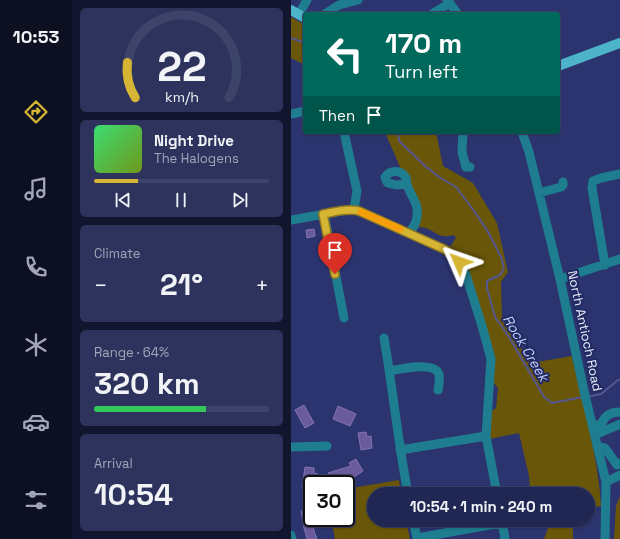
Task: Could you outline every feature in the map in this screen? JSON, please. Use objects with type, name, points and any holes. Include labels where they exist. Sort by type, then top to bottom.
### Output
[{"type":"main road","points":[[560,65],[620,43]]},
{"type":"street","points":[[298,14],[307,0]]},
{"type":"street","points":[[327,12],[336,3],[358,0]]},
{"type":"street","points":[[435,12],[449,2],[456,12]]},
{"type":"street","points":[[291,114],[303,111]]},
{"type":"street","points":[[344,134],[357,192],[354,210]]},
{"type":"street","points":[[463,134],[462,157],[466,167],[470,168]]},
{"type":"street","name":"North Antioch Road","points":[[523,134],[529,152],[560,278],[584,391],[606,482],[605,539]]},
{"type":"street","points":[[605,265],[592,188],[593,182],[601,178],[620,174]]},
{"type":"street","points":[[539,193],[561,188],[563,182]]},
{"type":"street","points":[[407,184],[417,208],[417,221],[409,233]]},
{"type":"street","points":[[291,220],[354,210],[446,250],[455,258],[466,275],[491,359],[485,436],[496,487]]},
{"type":"street","points":[[323,214],[344,318]]},
{"type":"street","points":[[560,278],[620,259]]},
{"type":"street","points":[[384,338],[407,487]]},
{"type":"street","points":[[389,371],[423,366],[431,368],[437,371],[439,375],[437,390]]},
{"type":"street","points":[[594,431],[608,415],[620,412]]},
{"type":"street","points":[[594,431],[620,424]]},
{"type":"street","points":[[400,450],[485,436]]},
{"type":"street","points":[[291,448],[327,446]]},
{"type":"street","points":[[597,446],[605,448],[617,465],[620,463]]},
{"type":"street","points":[[606,482],[620,475]]},
{"type":"street","points":[[415,527],[417,538],[472,527]]},
{"type":"street","points":[[503,527],[505,539]]},
{"type":"street","points":[[291,535],[292,539]]},
{"type":"shaded area","points":[[291,17],[303,24],[303,64],[291,58]]},
{"type":"shaded area","points":[[386,134],[436,134],[443,166],[473,183],[497,223],[508,272],[501,282],[502,317],[531,363],[572,356],[597,468],[601,506],[595,507],[595,487],[530,487],[529,476],[519,433],[489,439],[490,412],[496,408],[498,388],[493,382],[461,260],[450,247],[456,238],[454,235],[443,236],[428,229],[418,227],[410,184],[400,167]]},
{"type":"shaded area","points":[[399,480],[400,487],[367,487],[367,527],[407,527],[410,539],[335,539],[333,527],[355,527],[355,487]]},
{"type":"shaded area","points":[[620,496],[620,539],[614,539],[616,506]]},
{"type":"shaded area","points":[[548,527],[573,527],[573,539],[544,539]]},
{"type":"building","points":[[314,229],[315,236],[307,238],[306,230]]},
{"type":"building","points":[[304,405],[314,423],[305,428],[295,410]]},
{"type":"building","points":[[338,406],[356,414],[350,426],[333,419]]},
{"type":"building","points":[[366,432],[367,437],[371,436],[372,448],[361,450],[358,433]]},
{"type":"building","points":[[356,459],[363,471],[355,476],[355,475],[329,475],[328,473],[351,466],[349,463]]},
{"type":"building","points":[[305,467],[314,468],[314,473],[318,474],[318,475],[304,475]]},
{"type":"building","points":[[301,511],[303,511],[303,522]]},
{"type":"building","points":[[313,527],[317,539],[307,539],[304,528]]},
{"type":"waterway","name":"Rock Creek","points":[[291,38],[303,42]]},
{"type":"waterway","name":"Rock Creek","points":[[398,134],[399,141],[425,166],[442,179],[456,187],[487,230],[501,257],[504,268],[500,275],[487,281],[487,288],[495,317],[509,337],[544,397],[552,403],[583,397]]},
{"type":"waterway","name":"Rock Creek","points":[[587,397],[601,394],[620,380]]},
{"type":"slow traffic","points":[[361,212],[400,229]]},
{"type":"route","points":[[335,274],[323,214],[341,211],[359,211],[440,246],[452,254],[459,262]]}]
